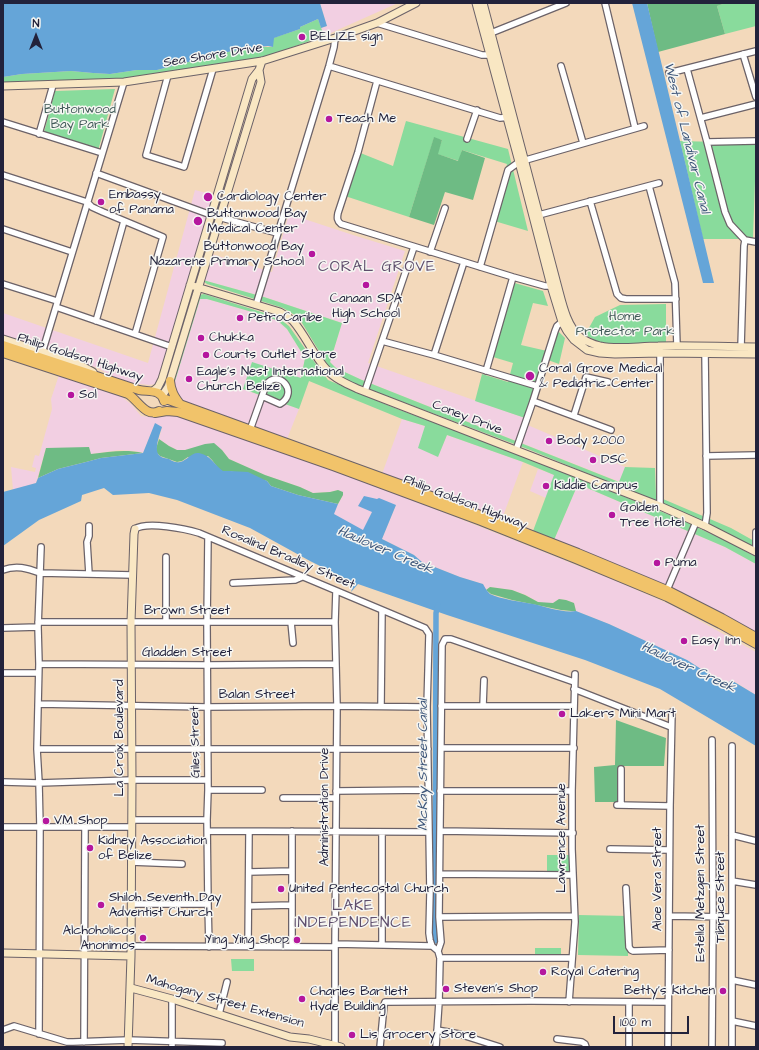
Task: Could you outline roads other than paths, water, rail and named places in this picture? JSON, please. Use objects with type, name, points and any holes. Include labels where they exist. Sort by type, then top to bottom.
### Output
[{"type":"main road","name":"Philip Goldson Highway","points":[[3,345],[107,380],[139,390],[152,392]]},
{"type":"main road","name":"Philip Goldson Highway","points":[[3,353],[128,394],[133,397],[143,408]]},
{"type":"main road","points":[[170,380],[173,395],[180,404]]},
{"type":"main road","points":[[152,392],[160,394],[162,397],[164,404],[163,407],[156,413],[148,413],[143,408],[142,398],[147,393],[152,392]]},
{"type":"main road","name":"Philip Goldson Highway","points":[[162,397],[330,458],[585,556],[667,590],[756,637]]},
{"type":"main road","name":"Philip Goldson Highway","points":[[156,413],[167,411],[178,412],[333,466],[481,521],[667,597],[756,644]]},
{"type":"street","name":"Sea Shore Drive","points":[[3,86],[124,82],[262,61],[377,23],[416,3]]},
{"type":"street","points":[[476,3],[490,55],[510,118]]},
{"type":"street","points":[[483,3],[510,118],[554,285],[567,331],[574,340],[587,350],[614,354],[677,346],[756,347]]},
{"type":"street","points":[[491,33],[566,3]]},
{"type":"street","points":[[605,3],[635,128]]},
{"type":"street","points":[[377,23],[482,56],[490,55]]},
{"type":"street","points":[[256,305],[329,66],[335,38]]},
{"type":"street","points":[[669,73],[756,51]]},
{"type":"street","points":[[743,54],[756,97]]},
{"type":"street","points":[[152,392],[158,387],[162,379],[252,79],[259,70],[262,61]]},
{"type":"street","points":[[329,66],[500,118],[510,118]]},
{"type":"street","points":[[561,66],[583,143]]},
{"type":"street","points":[[168,75],[146,155],[184,167],[213,69]]},
{"type":"street","points":[[687,69],[727,218],[733,228],[745,240],[756,242]]},
{"type":"street","points":[[162,397],[168,386],[199,288],[261,82],[259,70]]},
{"type":"street","points":[[377,81],[358,152],[338,213],[338,220],[341,224],[513,278],[545,286],[554,285]]},
{"type":"street","points":[[42,353],[124,82]]},
{"type":"street","points":[[39,134],[53,85]]},
{"type":"street","points":[[701,118],[756,104]]},
{"type":"street","points":[[467,139],[477,110]]},
{"type":"street","points":[[3,122],[102,153]]},
{"type":"street","points":[[480,267],[508,170],[521,161],[644,126]]},
{"type":"street","points":[[707,142],[756,141]]},
{"type":"street","points":[[96,172],[211,215],[278,233]]},
{"type":"street","points":[[3,175],[87,202],[92,207],[163,237],[135,334]]},
{"type":"street","points":[[536,216],[659,183]]},
{"type":"street","points":[[649,186],[673,276],[676,299],[677,346]]},
{"type":"street","points":[[590,201],[617,294],[621,298],[626,299],[676,299]]},
{"type":"street","points":[[430,252],[445,208]]},
{"type":"street","points":[[96,321],[124,221]]},
{"type":"street","points":[[3,229],[72,252]]},
{"type":"street","points":[[741,347],[745,240]]},
{"type":"street","points":[[365,391],[414,247]]},
{"type":"street","points":[[434,355],[464,262]]},
{"type":"street","points":[[486,371],[513,278]]},
{"type":"street","points":[[3,284],[57,304],[96,321],[172,347]]},
{"type":"street","name":"Coney Drive","points":[[190,285],[280,312],[292,320],[327,370],[334,377],[343,382],[660,506],[705,526],[756,552]]},
{"type":"street","points":[[516,450],[555,331],[557,326],[565,320]]},
{"type":"street","points":[[3,340],[74,362],[107,380]]},
{"type":"street","points":[[382,341],[538,386]]},
{"type":"street","points":[[660,349],[705,353],[756,354]]},
{"type":"street","points":[[660,349],[660,506]]},
{"type":"street","points":[[705,353],[707,513],[705,526]]},
{"type":"street","points":[[574,415],[586,376],[608,382]]},
{"type":"street","points":[[250,430],[262,396],[266,385],[269,381],[278,379],[284,382],[289,390],[288,396],[280,404],[262,396]]},
{"type":"street","points":[[533,401],[611,430]]},
{"type":"street","points":[[706,456],[756,455]]},
{"type":"street","points":[[667,590],[696,522]]},
{"type":"street","points":[[89,526],[89,536],[87,542],[89,574]]},
{"type":"street","name":"Rosalind Bradley Street","points":[[136,529],[144,526],[175,528],[192,531],[425,628],[428,634],[427,708]]},
{"type":"street","name":"La Croix Boulevard","points":[[128,1044],[131,956],[132,824],[131,622],[134,534],[136,529]]},
{"type":"street","points":[[756,532],[756,552]]},
{"type":"street","name":"Giles Street","points":[[208,537],[207,820],[209,946]]},
{"type":"street","points":[[38,1034],[40,826],[37,749],[39,664],[38,624],[41,547]]},
{"type":"street","points":[[166,557],[166,622]]},
{"type":"street","points":[[3,570],[20,567],[29,568],[40,573],[133,575]]},
{"type":"street","points":[[233,583],[295,580],[302,577]]},
{"type":"street","name":"Administration Drive","points":[[336,591],[335,664],[337,706],[335,945],[337,1046]]},
{"type":"street","points":[[381,706],[382,610]]},
{"type":"street","name":"Brown Street","points":[[3,628],[38,624],[131,622],[335,622]]},
{"type":"street","points":[[291,622],[292,643]]},
{"type":"street","points":[[436,1047],[440,958],[438,950],[441,942],[439,917],[442,645],[445,639],[451,639],[574,682]]},
{"type":"street","name":"Gladden Street","points":[[39,664],[335,664]]},
{"type":"street","points":[[3,673],[38,672]]},
{"type":"street","name":"Lawrence Avenue","points":[[569,1002],[574,916],[572,790],[575,674]]},
{"type":"street","points":[[483,706],[484,680]]},
{"type":"street","points":[[574,689],[671,727]]},
{"type":"street","name":"Balan Street","points":[[38,704],[207,707],[381,706],[427,708]]},
{"type":"street","points":[[441,706],[574,706]]},
{"type":"street","points":[[427,708],[430,892],[428,933],[432,946]]},
{"type":"street","name":"Aloe Vera Street","points":[[668,1047],[669,850],[672,712]]},
{"type":"street","name":"Estella Metzgen Street","points":[[712,740],[712,1047]]},
{"type":"street","name":"Tibruce Street","points":[[732,746],[732,1047]]},
{"type":"street","points":[[441,748],[574,748]]},
{"type":"street","points":[[37,749],[428,749]]},
{"type":"street","points":[[621,769],[619,805],[670,806]]},
{"type":"street","points":[[3,782],[39,783],[132,780],[208,780]]},
{"type":"street","points":[[208,790],[262,790]]},
{"type":"street","points":[[283,798],[428,790]]},
{"type":"street","points":[[440,791],[572,790]]},
{"type":"street","points":[[3,827],[85,827],[207,820]]},
{"type":"street","points":[[84,1042],[85,827]]},
{"type":"street","points":[[208,831],[428,832]]},
{"type":"street","points":[[292,831],[292,946]]},
{"type":"street","points":[[440,831],[573,833]]},
{"type":"street","points":[[248,946],[249,832]]},
{"type":"street","points":[[382,832],[382,945]]},
{"type":"street","points":[[732,836],[756,841]]},
{"type":"street","points":[[610,849],[669,850]]},
{"type":"street","points":[[131,862],[182,864]]},
{"type":"street","points":[[249,872],[292,871]]},
{"type":"street","points":[[440,874],[573,875]]},
{"type":"street","points":[[732,881],[756,885]]},
{"type":"street","points":[[626,888],[629,947],[631,950],[668,950]]},
{"type":"street","points":[[131,904],[208,904]]},
{"type":"street","points":[[249,906],[292,905]]},
{"type":"street","points":[[439,917],[574,916]]},
{"type":"street","points":[[669,916],[732,917]]},
{"type":"street","points":[[131,946],[382,945],[432,946],[438,950]]},
{"type":"street","points":[[3,953],[131,956]]},
{"type":"street","points":[[440,958],[572,958]]},
{"type":"street","points":[[732,980],[756,985]]},
{"type":"street","points":[[219,1014],[227,982]]},
{"type":"street","name":"Mahogany Street Extension","points":[[130,988],[172,999],[290,1037],[309,1039],[337,1046]]},
{"type":"street","points":[[172,999],[172,1044]]},
{"type":"street","points":[[380,1047],[385,1002],[668,1002]]},
{"type":"street","points":[[629,1002],[629,1047]]},
{"type":"street","points":[[732,1021],[756,1026]]},
{"type":"street","points":[[3,1030],[14,1026],[67,1042],[128,1044],[222,1043]]},
{"type":"street","points":[[437,1030],[459,1034],[500,1047]]},
{"type":"street","points":[[557,1039],[582,1042],[586,1047]]},
{"type":"water","points":[[3,3],[320,3],[327,26],[321,28],[318,19],[300,27],[300,29],[274,38],[273,47],[268,46],[232,51],[157,70],[137,70],[110,74],[71,71],[22,74],[3,77]]},
{"type":"water","points":[[632,3],[647,3],[714,283],[703,283]]},
{"type":"water","name":"Haulover Creek","points":[[155,423],[162,427],[157,450],[158,454],[162,457],[174,462],[179,462],[196,453],[203,454],[210,458],[223,471],[248,472],[267,481],[271,486],[298,495],[338,504],[334,514],[363,530],[372,512],[358,506],[364,496],[377,499],[379,498],[396,505],[382,539],[414,555],[422,562],[460,577],[483,584],[489,593],[494,596],[560,610],[576,611],[609,624],[687,660],[726,685],[731,680],[756,695],[756,746],[660,689],[585,660],[358,584],[351,592],[354,583],[250,528],[177,500],[149,493],[113,495],[104,488],[82,495],[81,501],[39,520],[3,546],[3,492],[36,483],[38,478],[58,469],[101,458],[143,453]]},
{"type":"waterway","name":"McKay Street Canal","points":[[435,941],[436,613],[438,605]]},
{"type":"place","name":"BELIZE sign","points":[[302,37]]},
{"type":"place","name":"Teach Me","points":[[329,119]]},
{"type":"place","name":"Cardiology Center","points":[[208,197]]},
{"type":"place","name":"Embassy of Panama","points":[[101,202]]},
{"type":"place","name":"Buttonwood Bay Medical Center","points":[[198,221]]},
{"type":"place","name":"Buttonwood Bay Nazarene Primary School","points":[[312,254]]},
{"type":"place","name":"Canaan SDA High School","points":[[366,285]]},
{"type":"place","name":"PetroCaribe","points":[[240,318]]},
{"type":"place","name":"Chukka","points":[[201,338]]},
{"type":"place","name":"Courts Outlet Store","points":[[206,355]]},
{"type":"place","name":"Coral Grove Medical & Pediatric Center","points":[[530,376]]},
{"type":"place","name":"Eagle's Nest International Church Belize","points":[[189,379]]},
{"type":"place","name":"Sol","points":[[71,395]]},
{"type":"place","name":"Body 2000","points":[[549,441]]},
{"type":"place","name":"DSC","points":[[593,460]]},
{"type":"place","name":"Kiddie Campus","points":[[546,486]]},
{"type":"place","name":"Golden Tree Hotel","points":[[612,515]]},
{"type":"place","name":"Puma","points":[[657,563]]},
{"type":"place","name":"Easy Inn","points":[[684,641]]},
{"type":"place","name":"Lakers Mini Mart","points":[[562,714]]},
{"type":"place","name":"VM Shop","points":[[46,821]]},
{"type":"place","name":"Kidney Association of Belize","points":[[90,848]]},
{"type":"place","name":"United Pentecostal Church","points":[[281,889]]},
{"type":"place","name":"Shiloh Seventh Day Adventist Church","points":[[101,905]]},
{"type":"place","name":"Alchoholicos Anonimos","points":[[143,938]]},
{"type":"place","name":"Ying Ying Shop","points":[[297,940]]},
{"type":"place","name":"Royal Catering","points":[[543,972]]},
{"type":"place","name":"Steven's Shop","points":[[446,989]]},
{"type":"place","name":"Betty's Kitchen","points":[[723,991]]},
{"type":"place","name":"Charles Bartlett Hyde Building","points":[[302,999]]},
{"type":"place","name":"Lis Grocery Store","points":[[352,1035]]},
{"type":"district","name":"CORAL GROVE","points":[[377,268]]},
{"type":"district","name":"LAKE INDEPENDENCE","points":[[353,916]]},
{"type":"park label","name":"Buttonwood Bay Park","points":[[80,118]]},
{"type":"park label","name":"Home Protector Park","points":[[625,324]]},
{"type":"water label","name":"West of Landivar Canal","points":[[686,138]]}]
